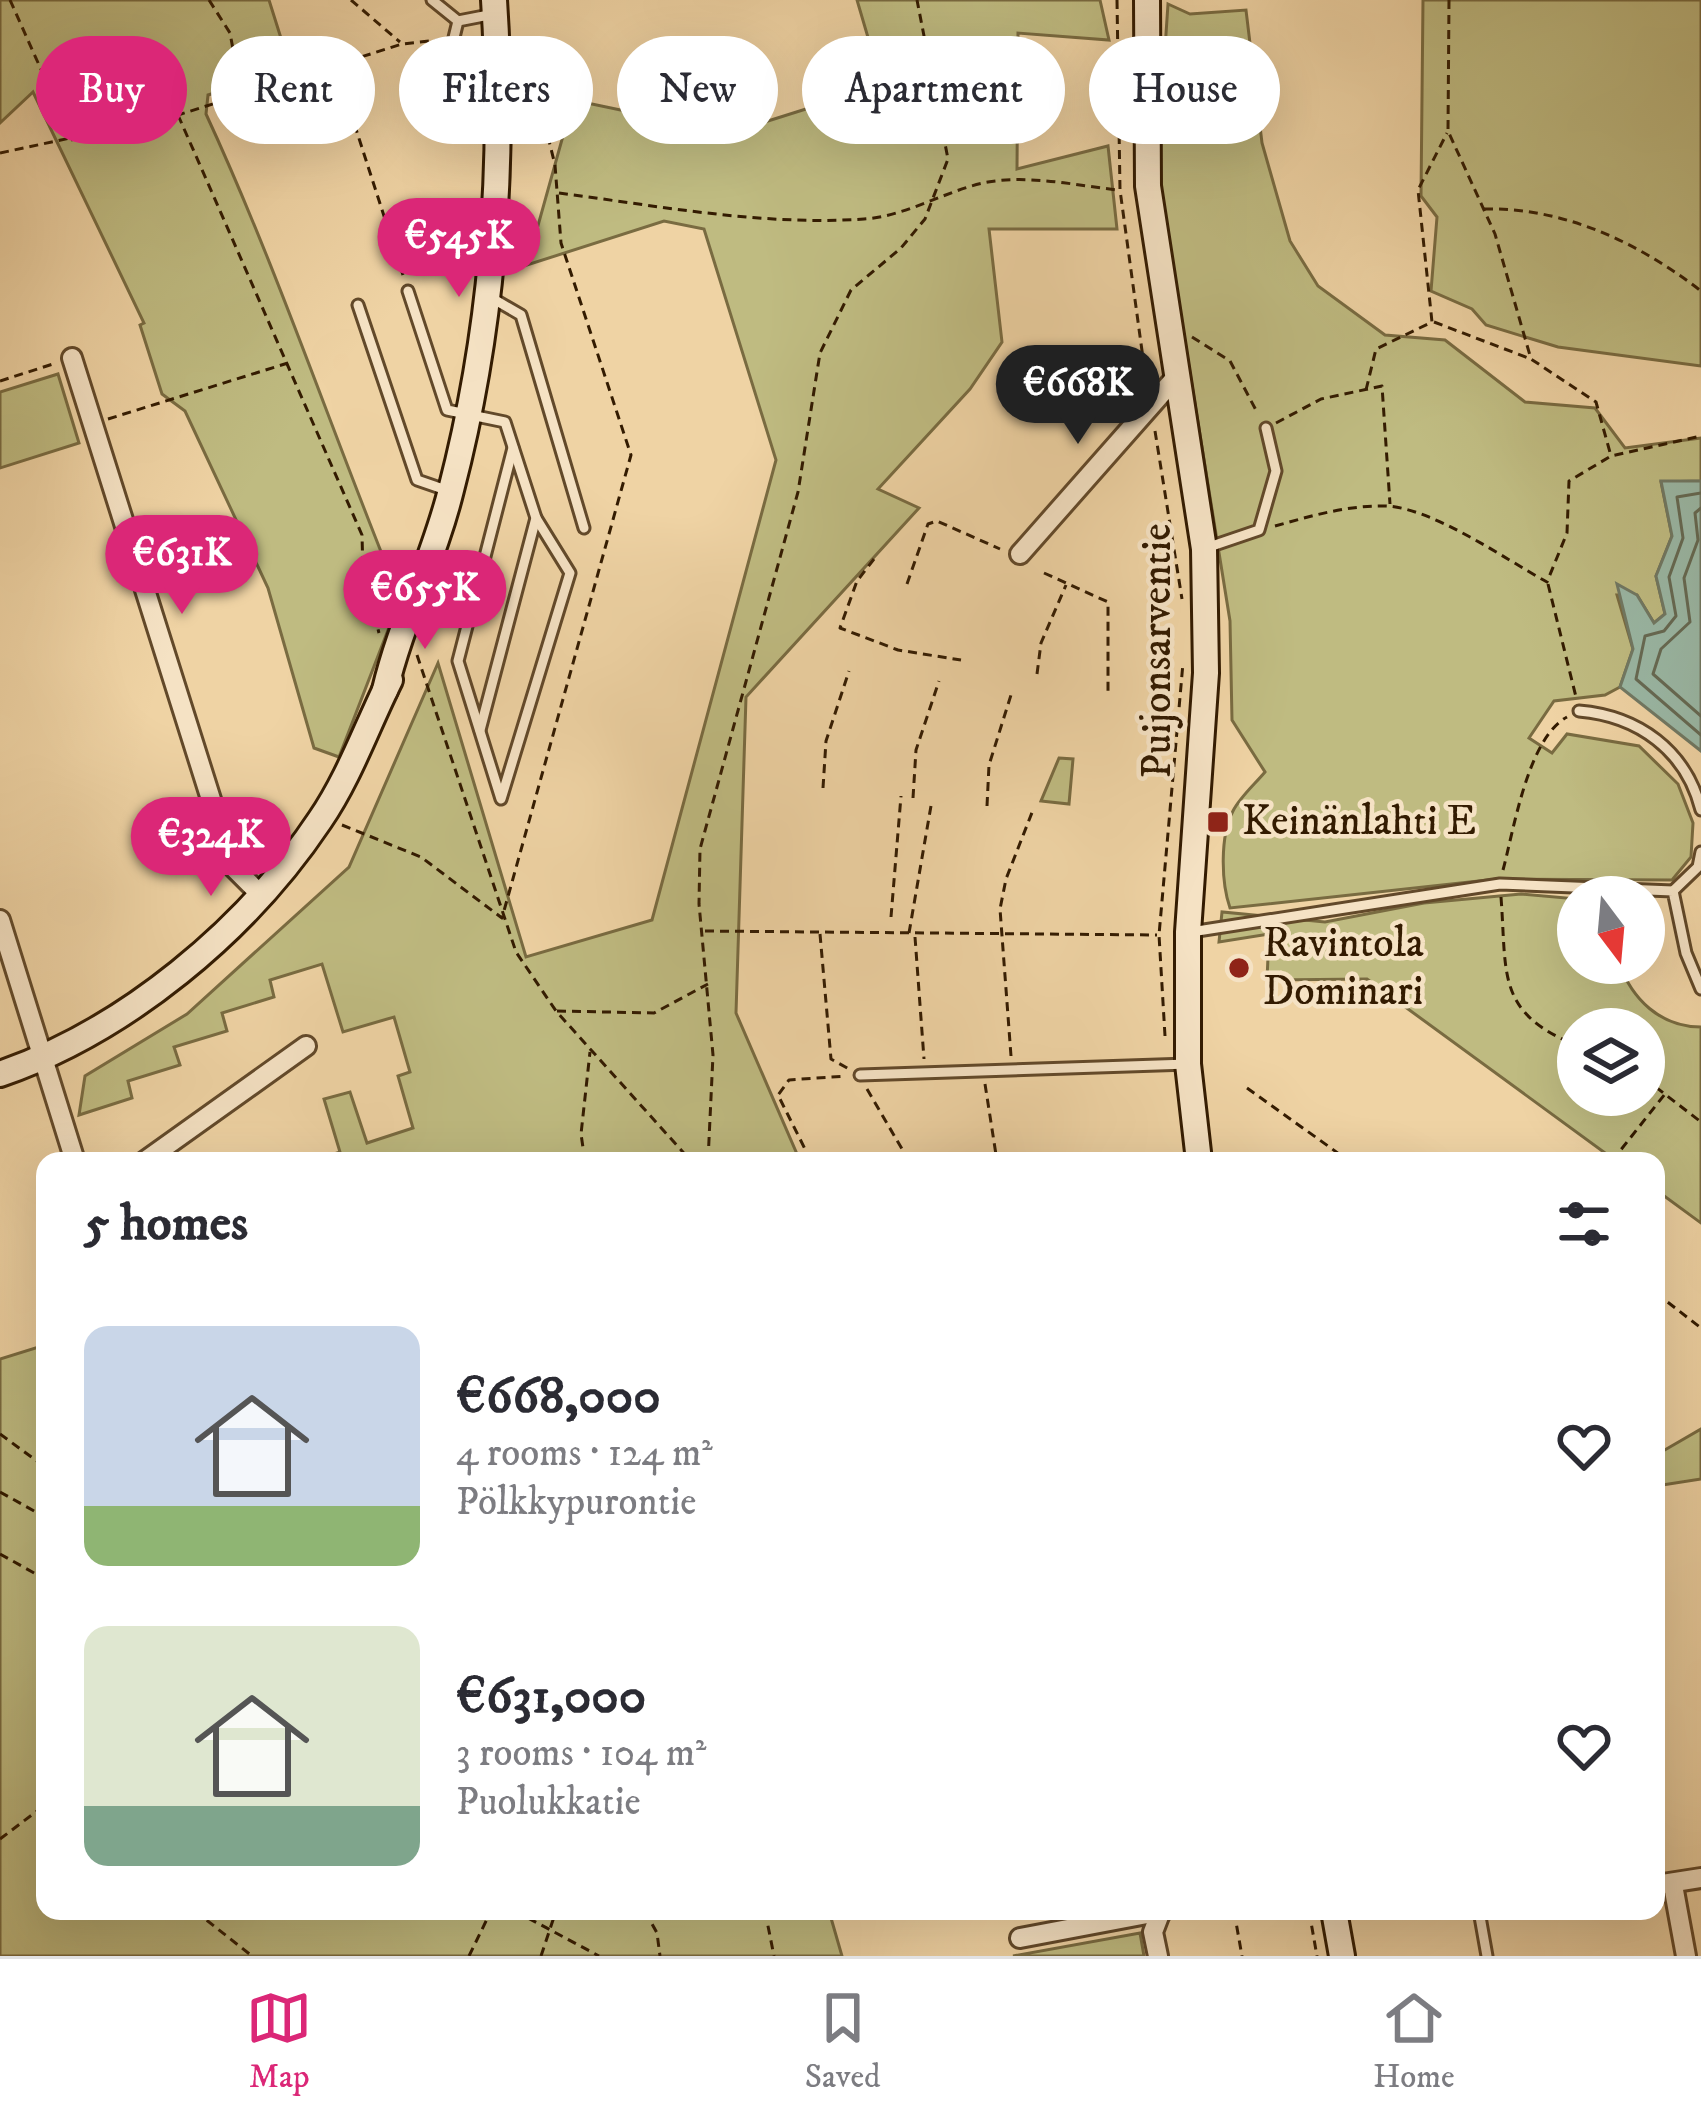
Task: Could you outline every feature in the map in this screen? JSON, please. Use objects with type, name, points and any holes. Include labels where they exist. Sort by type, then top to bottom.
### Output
[{"type":"street","name":"Puijonsarventie","points":[[1147,0],[1148,186],[1204,549],[1206,673],[1178,1064],[1197,1152]]},
{"type":"street","points":[[0,1074],[43,1059],[163,986],[260,894],[321,819],[407,655],[417,598],[451,492],[470,412],[490,297],[505,49],[494,7]]},
{"type":"street","points":[[72,358],[232,866],[260,894]]},
{"type":"street","points":[[1019,555],[1177,376]]},
{"type":"street","points":[[0,920],[72,1152]]},
{"type":"street","points":[[158,1152],[306,1046]]},
{"type":"street","points":[[1665,1885],[1701,1878]]},
{"type":"street","points":[[1665,1888],[1686,1956]]},
{"type":"street","points":[[1020,1938],[1115,1920]]},
{"type":"street","points":[[1157,1956],[1153,1932],[1158,1920]]},
{"type":"street","points":[[1336,1920],[1342,1956]]},
{"type":"lane","points":[[432,0],[458,21]]},
{"type":"lane","points":[[458,21],[494,7]]},
{"type":"lane","points":[[455,36],[458,21]]},
{"type":"lane","points":[[408,291],[447,410],[505,422],[536,518],[570,573],[501,799],[458,661],[513,448]]},
{"type":"lane","points":[[490,297],[521,315],[584,528]]},
{"type":"lane","points":[[358,305],[417,480],[451,492]]},
{"type":"lane","points":[[1204,549],[1259,530],[1276,471],[1266,428]]},
{"type":"lane","points":[[480,731],[536,518]]},
{"type":"lane","points":[[1579,711],[1622,715],[1667,749],[1694,784],[1701,810]]},
{"type":"lane","points":[[1188,932],[1500,884],[1673,891],[1698,868],[1701,852]]},
{"type":"lane","points":[[1673,891],[1685,953],[1701,989]]},
{"type":"lane","points":[[860,1075],[1178,1064]]},
{"type":"lane","points":[[1481,1920],[1487,1956]]},
{"type":"path","points":[[10,0],[36,58]]},
{"type":"path","points":[[209,0],[231,36]]},
{"type":"path","points":[[351,0],[399,41]]},
{"type":"path","points":[[708,1152],[713,1055],[700,849],[798,492],[820,353],[851,290],[901,248],[925,219],[926,206],[948,159],[917,0]]},
{"type":"path","points":[[1117,0],[1120,190],[1183,617]]},
{"type":"path","points":[[1449,0],[1448,131],[1484,209],[1532,359]]},
{"type":"path","points":[[1432,322],[1418,190],[1448,131]]},
{"type":"path","points":[[187,135],[362,535],[363,573],[376,628],[383,640],[407,655],[516,952],[556,1011],[683,1152]]},
{"type":"path","points":[[0,153],[55,144]]},
{"type":"path","points":[[360,144],[408,291]]},
{"type":"path","points":[[557,193],[744,216],[867,219],[926,206],[985,183],[1023,179],[1120,190]]},
{"type":"path","points":[[1484,209],[1516,208],[1569,220],[1657,256],[1701,291]]},
{"type":"path","points":[[1168,322],[1229,362],[1266,428],[1321,399],[1382,386],[1390,506]]},
{"type":"path","points":[[1366,390],[1376,349],[1432,322],[1532,359],[1595,402],[1611,456]]},
{"type":"path","points":[[0,381],[72,358]]},
{"type":"path","points":[[109,419],[290,363]]},
{"type":"path","points":[[1579,711],[1547,582],[1567,533],[1569,481],[1611,456],[1701,436]]},
{"type":"path","points":[[1259,530],[1334,510],[1390,506],[1445,526],[1547,582]]},
{"type":"path","points":[[907,584],[928,524],[937,521],[1019,555]]},
{"type":"path","points":[[874,559],[857,581],[840,628],[898,650],[961,660]]},
{"type":"path","points":[[1044,573],[1108,602],[1108,695]]},
{"type":"path","points":[[1037,674],[1041,643],[1066,583]]},
{"type":"path","points":[[1178,1064],[1159,935],[1183,656]]},
{"type":"path","points":[[823,788],[826,741],[849,671]]},
{"type":"path","points":[[913,798],[916,750],[938,681]]},
{"type":"path","points":[[987,806],[989,765],[1011,695]]},
{"type":"path","points":[[891,917],[901,796]]},
{"type":"path","points":[[925,1072],[912,933],[932,800]]},
{"type":"path","points":[[1012,1069],[1000,934],[1006,878],[1033,810]]},
{"type":"path","points":[[334,822],[421,856],[502,918]]},
{"type":"path","points":[[702,931],[1159,935]]},
{"type":"path","points":[[820,932],[831,1060],[860,1075],[904,1152]]},
{"type":"path","points":[[556,1011],[654,1013],[708,984]]},
{"type":"path","points":[[583,1152],[580,1134],[590,1050]]},
{"type":"path","points":[[983,1070],[996,1152]]},
{"type":"path","points":[[807,1152],[778,1095],[789,1080],[860,1075]]},
{"type":"path","points":[[1247,1088],[1336,1152]]},
{"type":"path","points":[[1619,1152],[1666,1094],[1701,1122]]},
{"type":"path","points":[[1665,1300],[1701,1328]]},
{"type":"path","points":[[0,1434],[36,1460]]},
{"type":"path","points":[[0,1492],[36,1511]]},
{"type":"path","points":[[0,1554],[36,1574]]},
{"type":"path","points":[[0,1839],[36,1812]]},
{"type":"path","points":[[207,1920],[252,1956]]},
{"type":"path","points":[[469,1956],[487,1920]]},
{"type":"path","points":[[533,1920],[599,1956]]},
{"type":"path","points":[[541,1956],[555,1920]]},
{"type":"path","points":[[650,1920],[660,1956]]},
{"type":"path","points":[[767,1920],[774,1956]]},
{"type":"path","points":[[1236,1920],[1242,1956]]},
{"type":"path","points":[[1311,1920],[1317,1956]]},
{"type":"shaded area","points":[[0,0],[269,0],[280,36],[211,36],[211,94],[206,114],[211,144],[219,144],[258,234],[400,599],[339,757],[314,748],[268,588],[185,411],[162,394],[140,325],[144,323],[58,144],[187,144],[187,36],[36,36],[36,98],[33,92],[0,123]]},
{"type":"shaded area","points":[[857,0],[1100,0],[1108,36],[868,36]]},
{"type":"shaded area","points":[[1423,0],[1701,0],[1701,366],[1558,347],[1486,325],[1472,309],[1431,291],[1437,217],[1421,196]]},
{"type":"shaded area","points":[[1168,4],[1190,14],[1246,10],[1249,36],[1166,36]]},
{"type":"shaded area","points":[[593,104],[617,109],[617,144],[778,144],[778,118],[802,110],[802,144],[1017,144],[1017,169],[1108,146],[1117,229],[989,229],[1002,342],[970,389],[878,489],[919,508],[746,697],[736,1013],[796,1152],[340,1152],[324,1099],[350,1092],[367,1143],[413,1128],[398,1076],[410,1072],[394,1017],[343,1032],[322,964],[270,980],[274,997],[222,1013],[227,1031],[174,1047],[180,1065],[128,1081],[132,1098],[79,1115],[85,1076],[187,1014],[349,867],[438,663],[526,957],[652,920],[776,460],[704,229],[664,221],[527,265],[561,144],[593,144]]},
{"type":"shaded area","points":[[1159,144],[1262,144],[1290,241],[1318,286],[1385,335],[1445,340],[1525,402],[1595,408],[1625,448],[1701,438],[1701,481],[1661,482],[1672,536],[1656,576],[1665,614],[1654,623],[1637,595],[1617,595],[1633,649],[1620,687],[1605,695],[1554,701],[1529,738],[1552,753],[1567,734],[1639,746],[1678,784],[1693,823],[1691,857],[1672,880],[1665,876],[1497,879],[1230,908],[1223,859],[1229,821],[1265,772],[1232,720],[1230,621],[1157,168]]},
{"type":"shaded area","points":[[58,374],[79,443],[0,468],[0,392]]},
{"type":"shaded area","points":[[1059,758],[1073,759],[1069,804],[1041,801]]},
{"type":"shaded area","points":[[1521,894],[1557,897],[1557,984],[1630,984],[1649,1008],[1557,1008],[1557,1116],[1665,1116],[1665,1018],[1701,1027],[1701,1223],[1665,1197],[1665,1152],[1604,1152],[1367,979],[1267,980],[1269,934],[1219,942],[1222,912],[1325,922],[1424,903]]},
{"type":"shaded area","points":[[36,1348],[36,1920],[832,1920],[842,1956],[0,1956],[0,1359]]},
{"type":"shaded area","points":[[1701,1429],[1701,1479],[1665,1485],[1665,1450]]},
{"type":"shaded area","points":[[1140,1933],[1144,1956],[1013,1956]]},
{"type":"water","points":[[1661,481],[1701,481],[1701,751],[1620,687],[1633,649],[1617,584],[1637,595],[1654,623],[1665,614],[1656,576],[1672,536]]},
{"type":"place","name":"Keinänlahti E","points":[[1218,822]]},
{"type":"place","name":"Ravintola Dominari","points":[[1239,968]]}]
